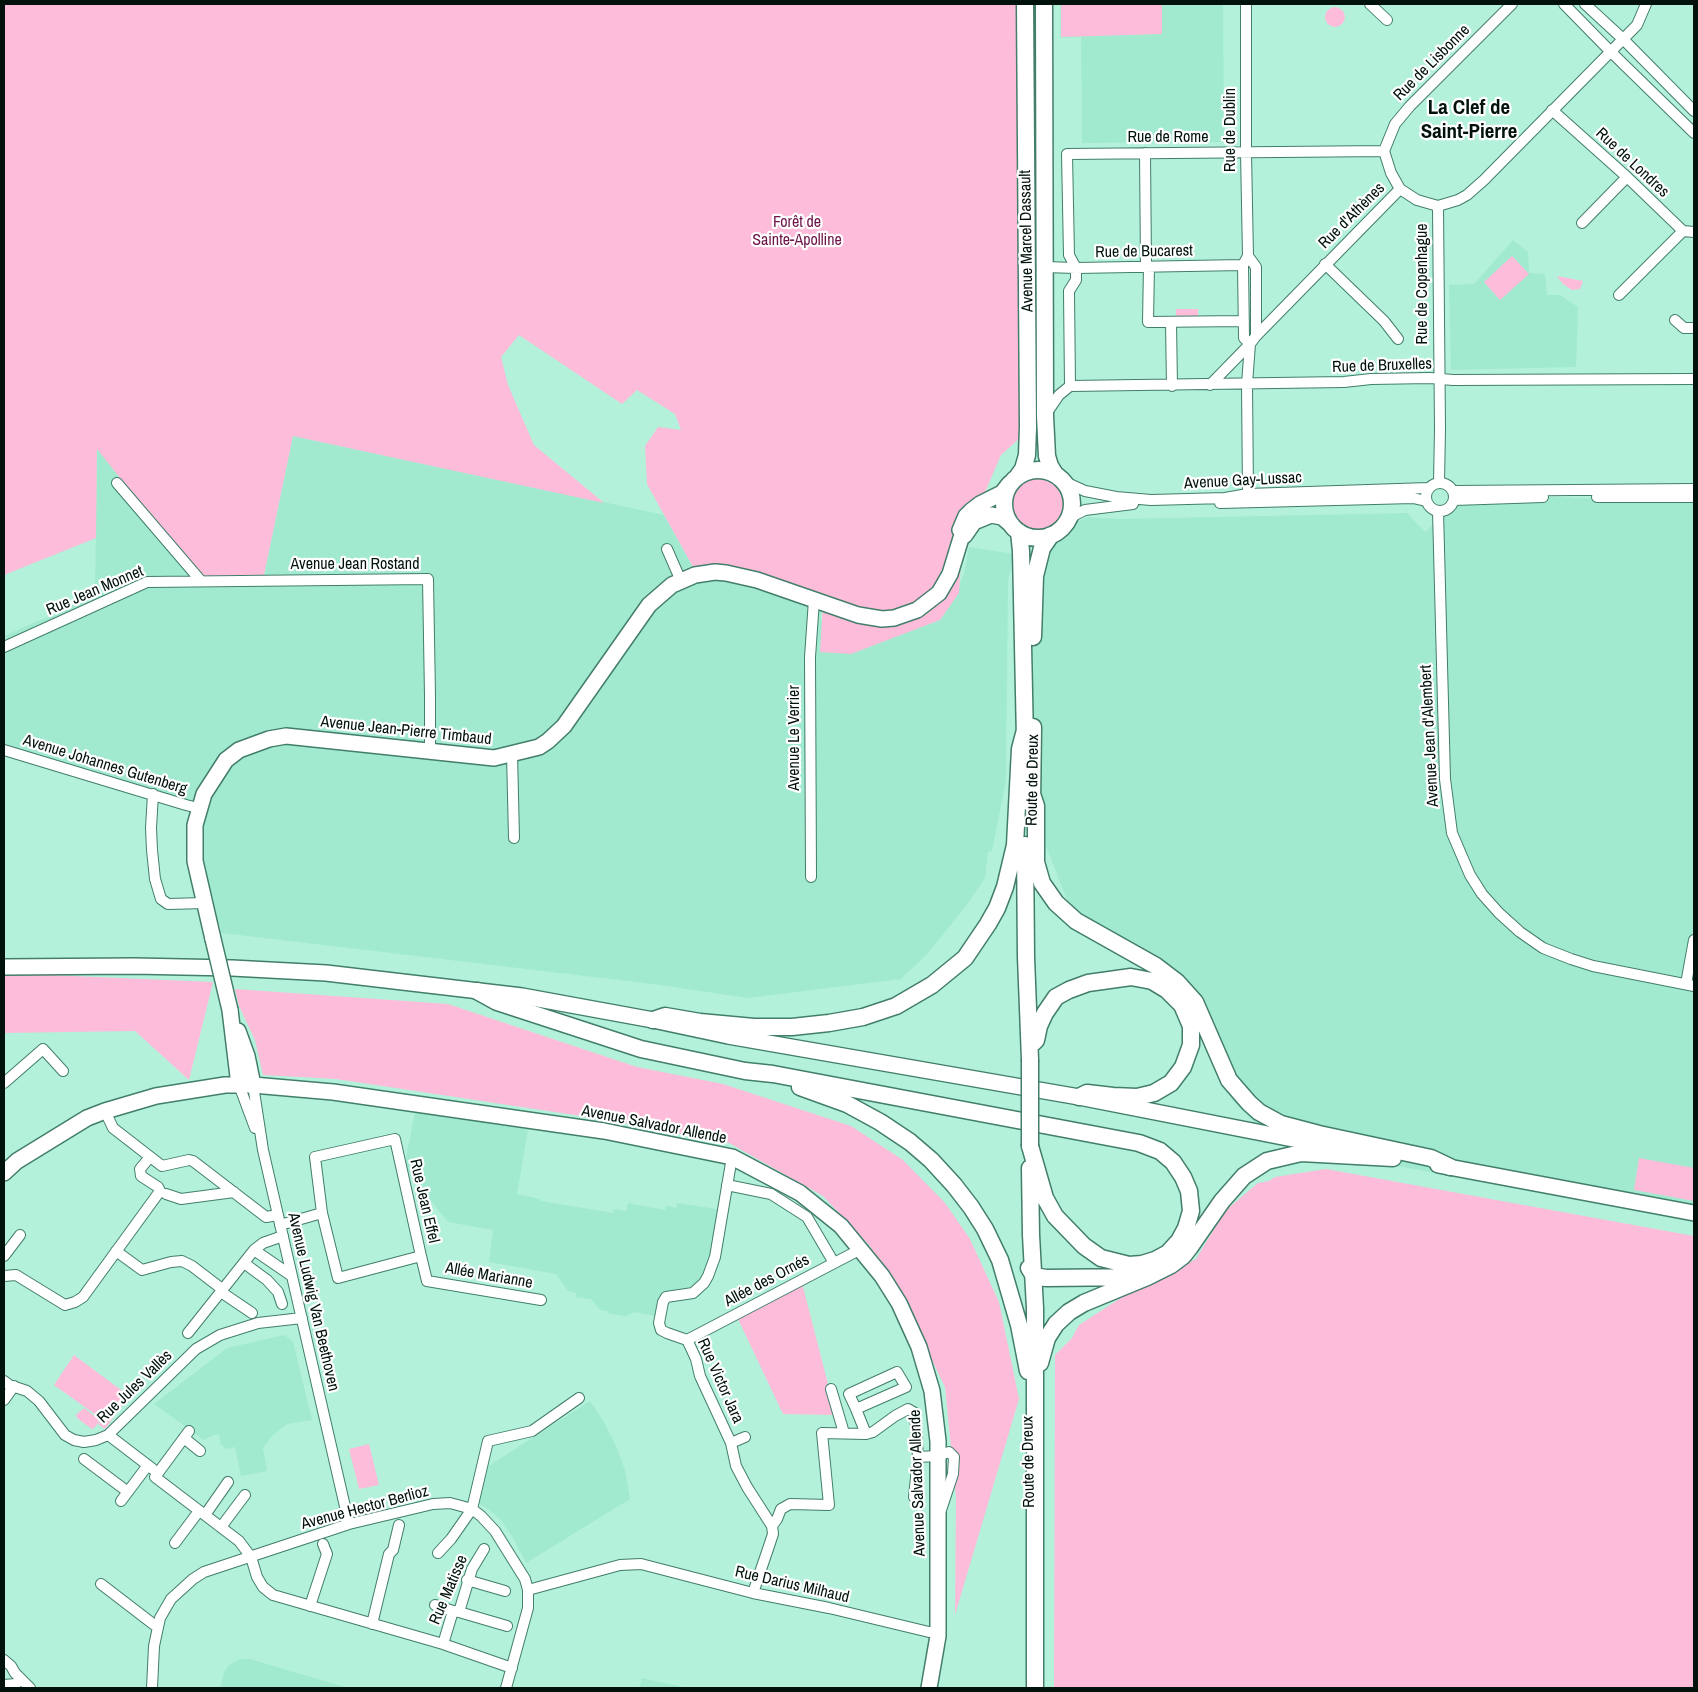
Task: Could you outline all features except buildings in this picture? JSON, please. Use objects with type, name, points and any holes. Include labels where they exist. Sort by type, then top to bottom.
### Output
[{"type":"main road","name":"Avenue Marcel Dassault","points":[[1013,480],[1023,469],[1028,426],[1025,4]]},
{"type":"main road","name":"Avenue Marcel Dassault","points":[[1044,4],[1045,416],[1047,456],[1050,466],[1059,478]]},
{"type":"main road","points":[[1036,470],[1046,471],[1059,478],[1069,491],[1072,502],[1070,514],[1064,525],[1051,535],[1035,538],[1014,527],[1004,512],[1004,501],[1013,480],[1026,472],[1036,470]]},
{"type":"main road","name":"Route de Dreux","points":[[1014,527],[1021,551],[1025,730],[1026,957],[1030,1053],[1031,1269],[1028,1374],[1031,1688]]},
{"type":"main road","name":"Route de Dreux","points":[[1029,1030],[1032,958],[1034,586],[1042,548],[1051,535]]},
{"type":"main road","points":[[653,1020],[665,1016],[700,1022],[754,1027],[792,1027],[829,1023],[863,1017],[896,1006],[932,985],[965,958],[988,924],[1005,887],[1015,845],[1020,749],[1025,730]]},
{"type":"main road","points":[[1032,794],[1036,806],[1036,862],[1042,882],[1052,897],[1062,910],[1076,921],[1156,966],[1177,982],[1195,1002],[1230,1080],[1249,1104],[1281,1124],[1318,1134],[1431,1158],[1450,1167]]},
{"type":"main road","points":[[1030,1053],[1045,1013],[1056,997],[1069,990],[1088,982],[1131,977],[1152,981],[1167,990],[1182,1005],[1190,1026],[1191,1045],[1184,1067],[1171,1082],[1154,1093],[1137,1097],[1087,1093],[1079,1098]]},
{"type":"main road","points":[[477,991],[497,1002],[641,1049],[745,1071],[847,1104],[880,1122],[910,1142],[931,1160],[971,1207],[985,1229],[1000,1260],[1010,1289],[1028,1374]]},
{"type":"main road","points":[[745,1071],[773,1074],[1139,1143],[1160,1151],[1173,1162],[1184,1177],[1189,1191],[1191,1211],[1186,1228],[1168,1253],[1155,1260],[1130,1266],[1101,1258],[1084,1246],[1055,1216],[1045,1198],[1030,1146]]},
{"type":"main road","points":[[1035,1402],[1042,1353],[1047,1338],[1056,1324],[1069,1312],[1084,1303],[1147,1277],[1171,1265],[1183,1256],[1222,1201],[1244,1176],[1267,1161],[1301,1153],[1396,1159]]},
{"type":"main road","points":[[1031,1269],[1046,1278],[1147,1277]]},
{"type":"main road","name":"Route de Dreux","points":[[1031,1269],[1035,1402],[1035,1688]]},
{"type":"street","name":"Rue de Dublin","points":[[1246,4],[1244,338],[1253,340]]},
{"type":"street","points":[[1370,4],[1387,20]]},
{"type":"street","name":"Rue de Lisbonne","points":[[1384,151],[1395,124],[1410,106],[1512,4]]},
{"type":"street","points":[[1564,4],[1694,134]]},
{"type":"street","points":[[1585,4],[1623,39],[1694,111]]},
{"type":"street","points":[[1384,151],[1390,173],[1400,189],[1417,200],[1438,206],[1468,195],[1637,25],[1646,4]]},
{"type":"street","name":"Rue de Londres","points":[[1552,110],[1682,231]]},
{"type":"street","name":"Rue de Rome","points":[[1076,268],[1069,255],[1068,154],[1384,151]]},
{"type":"street","points":[[1145,153],[1148,322],[1244,321]]},
{"type":"street","points":[[1582,223],[1626,177]]},
{"type":"street","name":"Rue d'Athènes","points":[[1210,385],[1325,264],[1400,189]]},
{"type":"street","name":"Rue de Copenhague","points":[[1438,206],[1439,483]]},
{"type":"street","points":[[1619,295],[1682,231],[1694,232]]},
{"type":"street","name":"Rue de Bucarest","points":[[1045,267],[1147,266],[1245,261]]},
{"type":"street","name":"Rue de Dublin","points":[[1245,261],[1256,267],[1253,340],[1247,384],[1248,494]]},
{"type":"street","points":[[1325,264],[1384,321],[1398,339]]},
{"type":"street","points":[[1045,416],[1059,395],[1070,386],[1069,291],[1076,280],[1076,268]]},
{"type":"street","points":[[1675,320],[1684,328],[1694,328]]},
{"type":"street","points":[[1171,323],[1172,386]]},
{"type":"street","name":"Rue de Bruxelles","points":[[1070,386],[1172,386],[1344,382],[1372,379],[1694,379]]},
{"type":"street","name":"Avenue Gay-Lussac","points":[[1059,478],[1082,490],[1131,499],[1225,498],[1248,494],[1428,488]]},
{"type":"street","name":"Avenue Jean-Pierre Timbaud","points":[[961,538],[959,533],[966,516],[976,507],[996,496],[1013,480]]},
{"type":"street","points":[[117,482],[201,581]]},
{"type":"street","points":[[1439,483],[1447,485],[1453,495],[1450,507],[1442,511],[1430,508],[1425,496],[1428,488],[1439,483]]},
{"type":"street","points":[[1453,495],[1694,490]]},
{"type":"street","points":[[1453,495],[1694,497]]},
{"type":"street","name":"Avenue Gay-Lussac","points":[[1064,525],[1075,515],[1085,510],[1125,504],[1236,504],[1413,498],[1426,501]]},
{"type":"street","name":"Avenue Jean d'Alembert","points":[[1438,511],[1445,779],[1452,833],[1470,875],[1498,914],[1543,948],[1571,960],[1593,966],[1690,985]]},
{"type":"street","name":"Avenue Jean-Pierre Timbaud","points":[[246,1085],[245,1049],[230,1012],[195,861],[194,843],[198,808],[204,794],[226,760],[239,750],[269,739],[296,736],[494,758],[512,754],[539,746],[548,741],[564,726],[649,605],[663,592],[681,581],[695,575],[715,572],[726,573],[757,580],[835,608],[871,618],[882,619],[906,615],[917,610],[939,592],[950,574],[961,538],[974,522],[986,516],[998,516],[1014,527]]},
{"type":"street","points":[[667,549],[681,581]]},
{"type":"street","name":"Avenue Jean Rostand","points":[[201,581],[428,579],[430,751]]},
{"type":"street","name":"Rue Jean Monnet","points":[[4,648],[147,582],[201,581]]},
{"type":"street","name":"Avenue Le Verrier","points":[[811,877],[810,657],[814,600]]},
{"type":"street","name":"Avenue Johannes Gutenberg","points":[[4,750],[198,808]]},
{"type":"street","points":[[512,754],[514,838]]},
{"type":"street","points":[[153,794],[150,828],[155,879],[161,899],[168,904],[205,902]]},
{"type":"street","points":[[1690,985],[1694,940]]},
{"type":"street","points":[[4,967],[134,966],[232,968],[326,974],[522,996],[728,1036],[1079,1098],[1396,1159],[1450,1167],[1694,1213]]},
{"type":"street","points":[[4,1083],[44,1049],[63,1071]]},
{"type":"street","name":"Avenue Salvador Allende","points":[[4,1173],[24,1156],[87,1118],[105,1111],[156,1096],[225,1085],[246,1085],[333,1092],[604,1131],[732,1158],[800,1193],[841,1226],[882,1276],[899,1303],[919,1347],[932,1391],[938,1441],[938,1632],[929,1688]]},
{"type":"street","name":"Avenue Ludwig Van Beethoven","points":[[246,1085],[263,1150],[349,1524]]},
{"type":"street","points":[[105,1111],[113,1128],[162,1166],[189,1160],[193,1161],[266,1216],[279,1220],[322,1213]]},
{"type":"street","name":"Rue Jean Effel","points":[[395,1140],[421,1256],[338,1278],[322,1213],[315,1157],[395,1140]]},
{"type":"street","points":[[4,1276],[16,1275],[65,1305],[83,1297],[160,1191],[158,1187],[140,1176],[140,1169],[150,1157]]},
{"type":"street","name":"Rue Victor Jara","points":[[732,1158],[714,1257],[708,1276],[704,1283],[693,1293],[666,1297],[663,1302],[659,1323],[661,1330],[687,1340],[696,1359],[700,1376],[731,1443],[736,1466],[772,1526]]},
{"type":"street","points":[[727,1185],[771,1194],[807,1217],[834,1263]]},
{"type":"street","points":[[166,1194],[181,1199],[234,1192]]},
{"type":"street","points":[[4,1256],[20,1235]]},
{"type":"street","points":[[188,1332],[254,1250],[263,1243],[283,1236]]},
{"type":"street","name":"Allée des Ornés","points":[[687,1340],[861,1249]]},
{"type":"street","points":[[254,1250],[292,1276]]},
{"type":"street","points":[[116,1251],[142,1270],[171,1262],[182,1262],[192,1266],[252,1313]]},
{"type":"street","name":"Allée Marianne","points":[[421,1256],[427,1280],[541,1300]]},
{"type":"street","points":[[244,1263],[267,1280],[278,1292],[282,1304]]},
{"type":"street","name":"Rue Jules Vallès","points":[[4,1380],[27,1391],[39,1401],[65,1435],[74,1440],[84,1442],[96,1440],[108,1435],[196,1348],[220,1334],[258,1323],[302,1318]]},
{"type":"street","points":[[693,1352],[703,1347]]},
{"type":"street","points":[[856,1409],[906,1387],[898,1372],[849,1394],[866,1434]]},
{"type":"street","points":[[4,1400],[14,1386]]},
{"type":"street","points":[[831,1389],[844,1433]]},
{"type":"street","points":[[438,1553],[472,1509],[488,1442],[532,1431],[579,1398]]},
{"type":"street","points":[[753,1593],[773,1534],[772,1526],[781,1509],[790,1504],[829,1505],[822,1433],[866,1434],[873,1432],[908,1409],[915,1413],[918,1457],[914,1497]]},
{"type":"street","points":[[200,1451],[186,1435],[155,1477],[239,1541],[251,1557],[257,1577],[273,1596],[442,1644],[512,1668]]},
{"type":"street","points":[[111,1437],[158,1473]]},
{"type":"street","points":[[731,1443],[745,1437]]},
{"type":"street","points":[[918,1457],[937,1456]]},
{"type":"street","points":[[84,1459],[128,1492]]},
{"type":"street","points":[[121,1501],[148,1465]]},
{"type":"street","points":[[175,1543],[228,1482]]},
{"type":"street","points":[[221,1527],[245,1495]]},
{"type":"street","name":"Avenue Hector Berlioz","points":[[152,1688],[154,1646],[160,1618],[170,1599],[204,1572],[349,1524],[433,1504],[450,1503],[472,1509],[481,1516],[495,1531],[525,1579],[528,1590],[528,1608],[506,1688]]},
{"type":"street","points":[[372,1624],[389,1554],[393,1550],[399,1524]]},
{"type":"street","points":[[310,1606],[327,1554],[323,1544]]},
{"type":"street","name":"Rue Matisse","points":[[442,1644],[472,1570],[484,1549]]},
{"type":"street","name":"Rue Darius Milhaud","points":[[528,1590],[620,1565],[640,1564],[753,1593],[829,1608],[929,1632],[938,1632]]},
{"type":"street","points":[[468,1580],[505,1591]]},
{"type":"street","points":[[100,1584],[157,1627]]},
{"type":"street","points":[[435,1605],[507,1626]]},
{"type":"street","points":[[4,1660],[30,1688]]},
{"type":"street","points":[[4,1685],[16,1684],[20,1679]]},
{"type":"shaded area","points":[[1060,4],[1223,4],[1224,142],[1082,143],[1081,37],[1060,38]]},
{"type":"shaded area","points":[[1513,240],[1528,252],[1529,273],[1545,274],[1547,295],[1560,295],[1578,307],[1576,367],[1451,370],[1449,285],[1474,284]]},
{"type":"shaded area","points":[[293,436],[664,515],[698,576],[813,597],[823,602],[820,619],[832,620],[957,591],[964,574],[969,547],[1014,554],[1008,581],[1006,781],[992,851],[988,852],[985,878],[966,906],[928,953],[901,979],[748,998],[653,984],[222,933],[192,832],[194,808],[4,750],[4,636],[95,596],[97,448],[263,580]]},
{"type":"shaded area","points":[[1551,497],[1694,502],[1694,1220],[1275,1144],[1231,1099],[1205,1039],[1173,985],[1076,923],[1039,828],[1024,620],[1047,537],[1088,517],[1121,519],[1407,513],[1425,532],[1444,514],[1452,501]]},
{"type":"shaded area","points":[[415,1112],[528,1129],[517,1194],[540,1199],[540,1201],[613,1213],[614,1209],[626,1211],[628,1203],[665,1210],[666,1205],[676,1208],[677,1203],[723,1210],[715,1257],[699,1288],[671,1295],[660,1317],[634,1312],[626,1316],[610,1314],[607,1311],[600,1310],[591,1299],[575,1297],[576,1293],[568,1291],[556,1274],[489,1262],[493,1230],[448,1222],[404,1168]]},
{"type":"shaded area","points":[[284,1335],[293,1341],[312,1420],[287,1424],[272,1436],[263,1448],[267,1471],[241,1476],[235,1447],[226,1449],[221,1445],[219,1435],[214,1435],[204,1440],[154,1404],[227,1348]]},
{"type":"shaded area","points":[[590,1401],[604,1422],[616,1446],[625,1470],[630,1499],[526,1563],[501,1520],[487,1508],[475,1502],[487,1467]]},
{"type":"shaded area","points":[[240,1659],[250,1659],[348,1688],[220,1688],[224,1672],[229,1665]]},
{"type":"shaded area","points":[[642,1678],[687,1688],[639,1688]]},
{"type":"green space","name":"Forêt de Sainte-Apolline","points":[[4,4],[1020,4],[1020,438],[1001,455],[962,546],[959,593],[940,620],[851,654],[820,652],[823,602],[813,597],[698,576],[647,484],[645,446],[658,427],[681,430],[675,414],[637,390],[622,404],[519,335],[501,357],[508,385],[534,445],[604,503],[293,436],[263,580],[202,581],[97,449],[96,538],[4,575]]},
{"type":"green space","points":[[1061,4],[1162,4],[1162,34],[1061,37]]},
{"type":"green space","points":[[1335,7],[1342,10],[1345,17],[1342,24],[1335,27],[1328,24],[1325,17],[1328,10]]},
{"type":"green space","points":[[1512,256],[1529,274],[1500,300],[1484,282]]},
{"type":"green space","points":[[1557,276],[1583,281],[1580,289],[1572,290],[1563,284]]},
{"type":"green space","points":[[1176,309],[1198,309],[1198,324],[1176,325]]},
{"type":"green space","points":[[1036,474],[1052,479],[1060,487],[1065,503],[1060,519],[1052,527],[1036,532],[1020,527],[1012,519],[1007,503],[1012,487],[1020,479]]},
{"type":"green space","points":[[4,973],[213,982],[189,1080],[135,1031],[4,1033]]},
{"type":"green space","points":[[235,989],[448,1004],[637,1067],[723,1084],[851,1126],[903,1160],[945,1203],[970,1239],[999,1302],[1019,1399],[955,1615],[956,1497],[945,1387],[902,1298],[869,1245],[823,1196],[729,1143],[601,1119],[336,1079],[263,1075],[255,1040],[239,1006]]},
{"type":"green space","points":[[1639,1158],[1694,1168],[1694,1201],[1634,1190]]},
{"type":"green space","points":[[1326,1169],[1694,1236],[1694,1688],[1054,1688],[1055,1355],[1072,1338],[1079,1325],[1127,1294],[1196,1259],[1225,1211],[1258,1183],[1269,1181],[1275,1177]]},
{"type":"green space","points":[[802,1283],[836,1415],[783,1414],[738,1319]]},
{"type":"green space","points":[[74,1355],[129,1396],[105,1429],[98,1424],[103,1420],[54,1385]]},
{"type":"green space","points":[[84,1408],[98,1419],[99,1422],[92,1429],[77,1418],[76,1415]]},
{"type":"green space","points":[[369,1444],[379,1485],[359,1489],[349,1449]]},
{"type":"district","name":"La Clef de Saint-Pierre","points":[[1469,120]]}]
